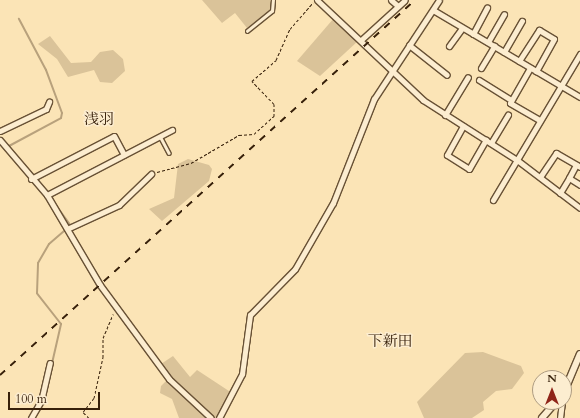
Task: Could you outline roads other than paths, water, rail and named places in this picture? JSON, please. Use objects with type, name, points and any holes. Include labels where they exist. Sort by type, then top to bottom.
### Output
[{"type":"street","points":[[316,0],[361,40],[423,100],[516,160],[580,208]]},
{"type":"street","points":[[391,0],[398,6]]},
{"type":"street","points":[[361,40],[405,0]]},
{"type":"street","points":[[219,418],[242,374],[250,315],[295,269],[333,203],[369,108],[439,0]]},
{"type":"street","points":[[474,34],[486,8]]},
{"type":"street","points":[[433,10],[580,97]]},
{"type":"street","points":[[488,42],[504,14]]},
{"type":"street","points":[[504,52],[522,21]]},
{"type":"street","points":[[449,46],[462,28]]},
{"type":"street","points":[[519,61],[538,30],[554,39],[536,71]]},
{"type":"street","points":[[409,45],[447,74]]},
{"type":"street","points":[[480,68],[494,46]]},
{"type":"street","points":[[493,200],[580,54]]},
{"type":"street","points":[[511,100],[530,68]]},
{"type":"street","points":[[445,115],[468,77]]},
{"type":"street","points":[[479,80],[511,100],[510,103],[540,120]]},
{"type":"street","points":[[0,131],[46,109],[49,102]]},
{"type":"street","points":[[491,143],[508,115]]},
{"type":"street","points":[[463,126],[446,155],[469,168],[486,140]]},
{"type":"street","points":[[47,196],[172,130]]},
{"type":"street","points":[[31,179],[114,136],[124,155]]},
{"type":"street","points":[[0,140],[31,179],[47,196],[69,228],[77,250],[117,310],[169,379],[211,418]]},
{"type":"street","points":[[540,177],[556,153],[578,166],[560,193]]},
{"type":"street","points":[[69,228],[119,205],[151,174]]},
{"type":"street","points":[[569,178],[580,185]]},
{"type":"street","points":[[572,373],[580,354]]},
{"type":"street","points":[[31,418],[41,401],[50,363]]},
{"type":"street","points":[[542,418],[549,410]]},
{"type":"lane","points":[[247,31],[272,11],[273,0]]},
{"type":"lane","points":[[160,136],[169,153]]},
{"type":"waterway","points":[[13,152],[9,146],[61,118],[62,113],[46,70],[19,19]]},
{"type":"waterway","points":[[37,179],[71,226]]},
{"type":"waterway","points":[[45,394],[61,324],[37,293],[38,263],[49,244],[66,229]]},
{"type":"waterway","points":[[36,414],[44,400]]},
{"type":"railway","points":[[0,375],[415,0]]},
{"type":"district","name":"浅羽","points":[[99,120]]},
{"type":"district","name":"下新田","points":[[390,342]]}]
